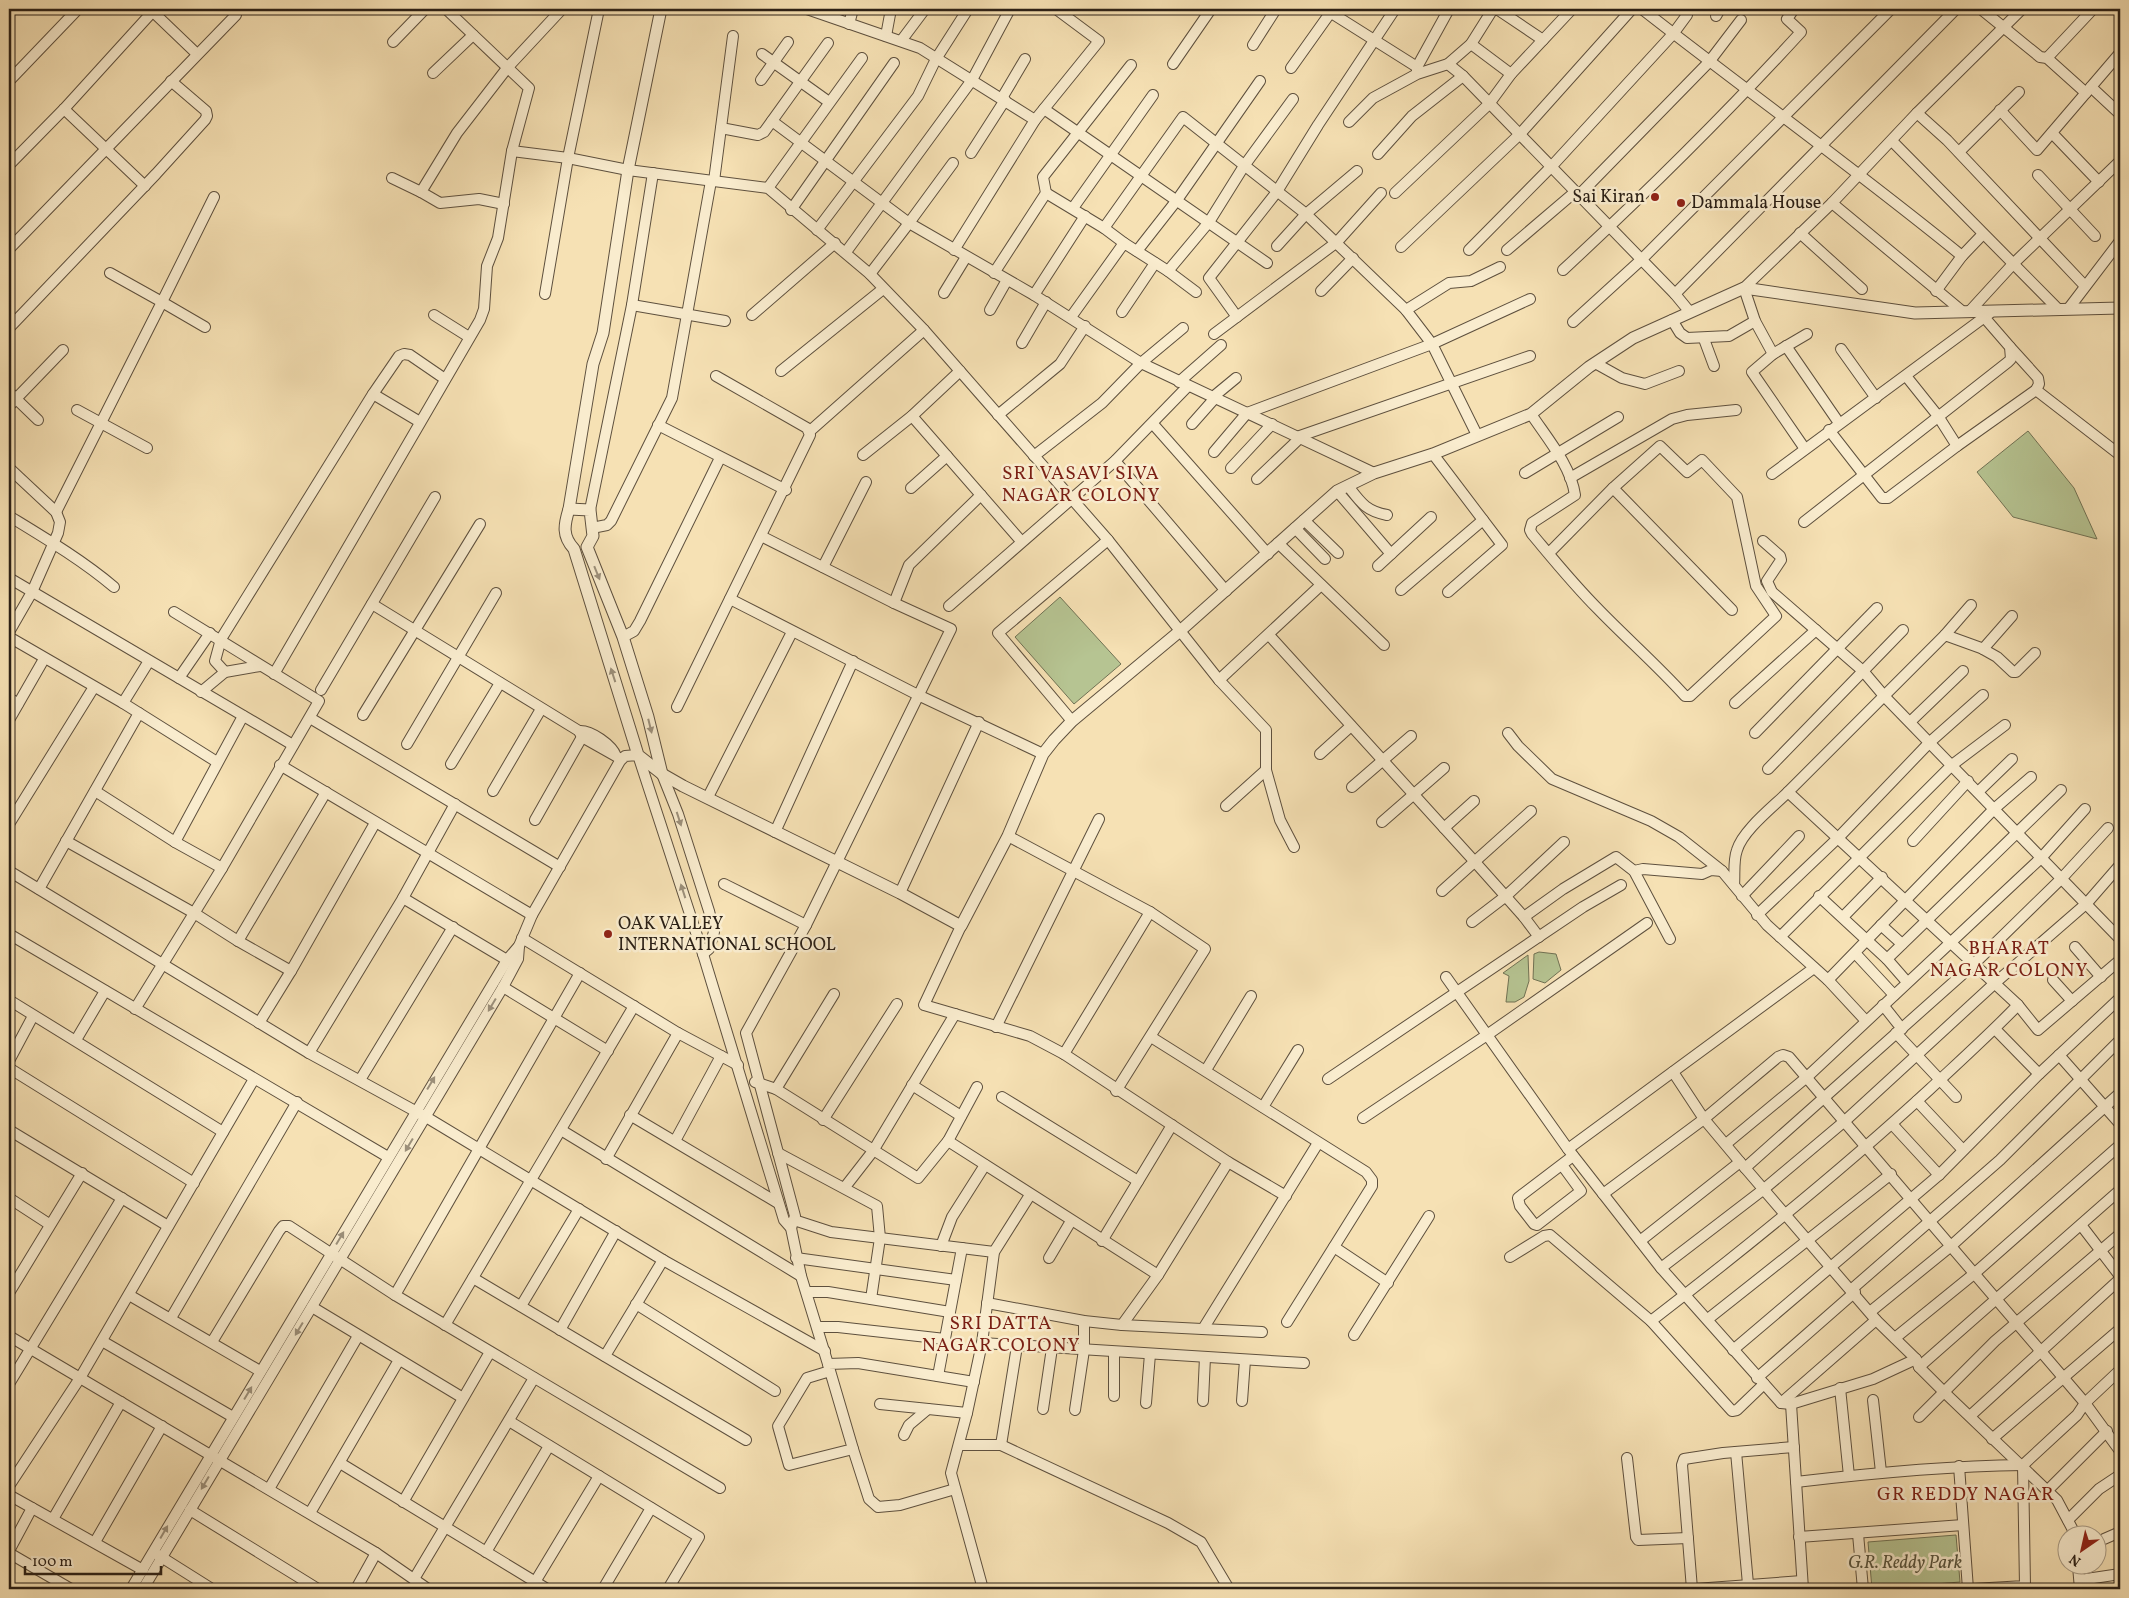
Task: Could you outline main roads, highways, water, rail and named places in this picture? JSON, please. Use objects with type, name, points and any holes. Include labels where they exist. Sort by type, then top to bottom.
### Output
[{"type":"place","name":"Sai Kiran","points":[[1655,197]]},
{"type":"place","name":"Dammala House","points":[[1681,203]]},
{"type":"place","name":"OAK VALLEY INTERNATIONAL SCHOOL","points":[[608,934]]},
{"type":"district","name":"SRI VASAVI SIVA NAGAR COLONY","points":[[1081,485]]},
{"type":"district","name":"BHARAT NAGAR COLONY","points":[[2009,960]]},
{"type":"district","name":"SRI DATTA NAGAR COLONY","points":[[1001,1335]]},
{"type":"district","name":"GR REDDY NAGAR","points":[[1966,1495]]},
{"type":"park label","name":"G.R. Reddy Park","points":[[1905,1563]]}]
